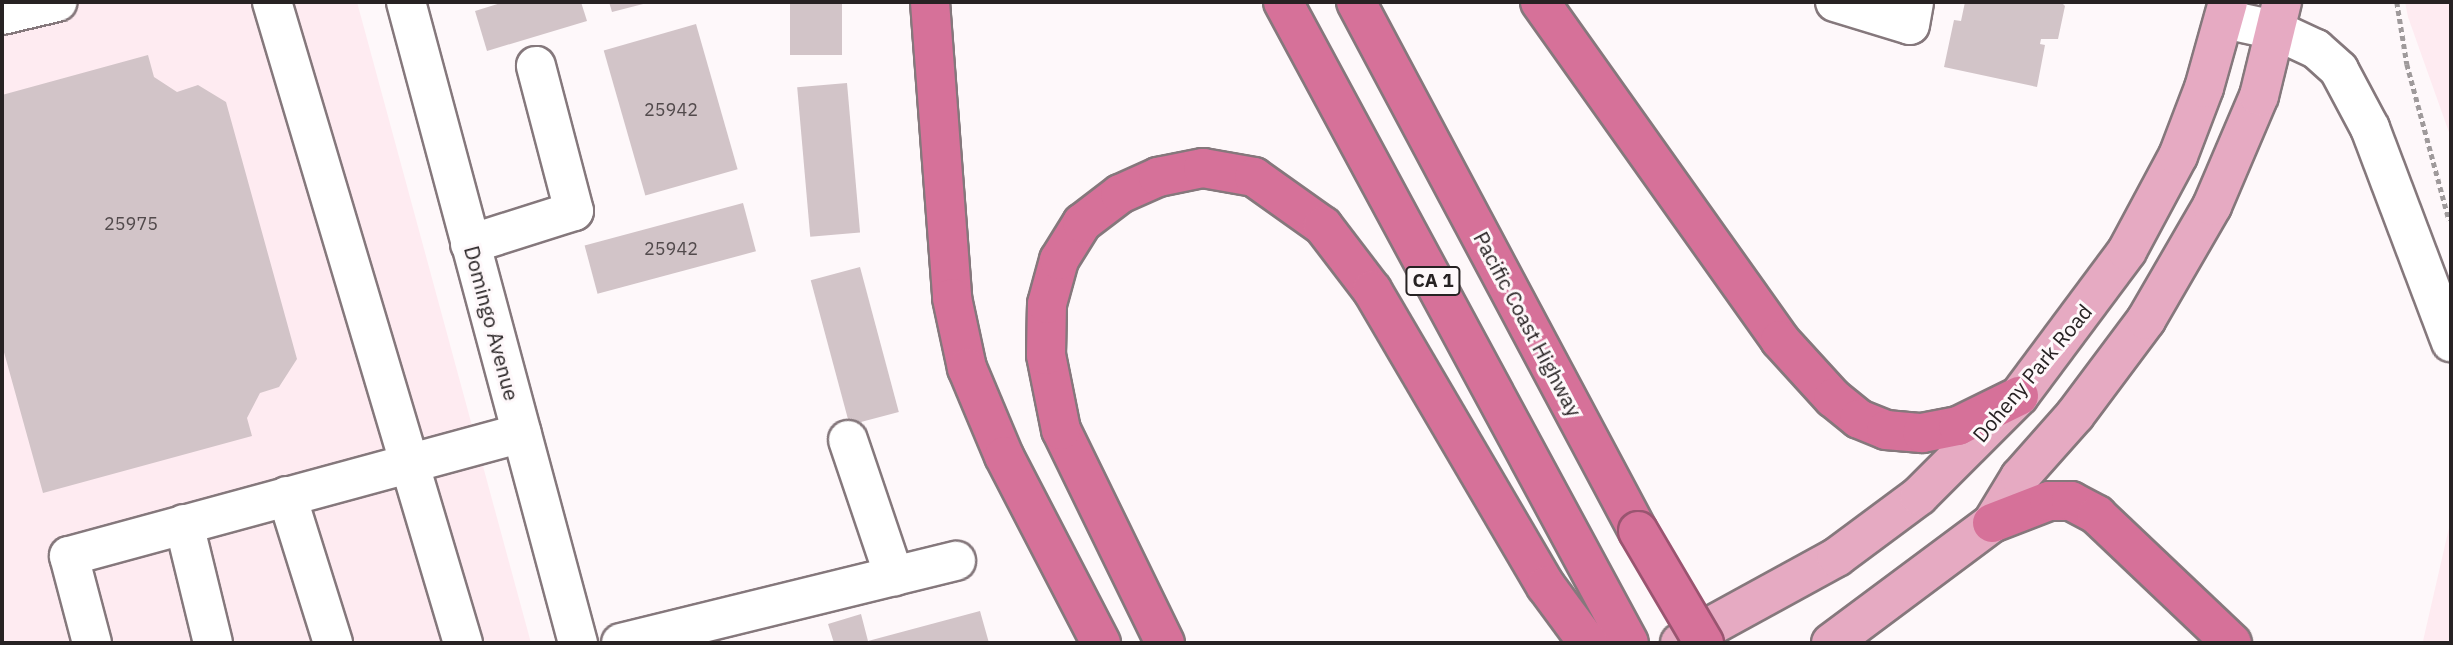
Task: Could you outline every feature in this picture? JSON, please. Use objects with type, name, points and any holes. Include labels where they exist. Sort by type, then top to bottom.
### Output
[{"type":"highway","points":[[930,2],[952,298],[967,368],[1004,456],[1101,643]]},
{"type":"highway","name":"CA 1","points":[[1283,2],[1629,643]]},
{"type":"highway","name":"Pacific Coast Highway","points":[[1356,2],[1646,544],[1703,643]]},
{"type":"highway","points":[[1539,2],[1780,340],[1833,398],[1858,419],[1886,430],[1922,433],[1958,426],[2019,396]]},
{"type":"highway","points":[[1165,643],[1061,430],[1046,355],[1047,304],[1059,260],[1082,223],[1120,194],[1158,177],[1203,168],[1254,177],[1323,226],[1372,290],[1546,586],[1588,643]]},
{"type":"highway","points":[[1992,523],[2049,501],[2071,500],[2097,515],[2232,643]]},
{"type":"highway","points":[[1646,544],[1722,643]]},
{"type":"main road","name":"Doheny Park Road","points":[[1680,643],[1837,557],[1919,496],[2019,396],[2127,251],[2178,156],[2226,10]]},
{"type":"main road","points":[[1831,643],[1992,523],[2020,477],[2075,415],[2146,320],[2212,206],[2259,96],[2278,16]]},
{"type":"street","points":[[2,15],[57,2]]},
{"type":"street","points":[[272,2],[463,643]]},
{"type":"street","name":"Domingo Avenue","points":[[406,2],[578,643]]},
{"type":"street","points":[[1835,2],[1912,14]]},
{"type":"street","points":[[2226,10],[2278,16],[2339,70],[2356,94],[2451,341]]},
{"type":"street","points":[[470,244],[574,211],[536,66]]},
{"type":"street","points":[[92,643],[69,556],[522,433]]},
{"type":"street","points":[[848,440],[894,576]]},
{"type":"street","points":[[287,496],[333,643]]},
{"type":"street","points":[[184,524],[213,643]]},
{"type":"street","points":[[621,643],[956,561]]},
{"type":"path","points":[[2397,2],[2407,64],[2451,228]]},
{"type":"shaded area","points":[[2,2],[357,2],[531,643],[2,643]]},
{"type":"shaded area","points":[[2405,2],[2451,2],[2451,138],[2408,17]]},
{"type":"shaded area","points":[[2451,519],[2451,643],[2422,643],[2423,641]]},
{"type":"building","points":[[504,2],[581,2],[587,21],[487,51],[475,11]]},
{"type":"building","points":[[609,2],[647,2],[647,3],[612,12]]},
{"type":"building","points":[[790,2],[842,2],[842,55],[790,55]]},
{"type":"building","points":[[1965,2],[2061,2],[2065,6],[2058,39],[2041,39],[2040,44],[2045,45],[2037,87],[1944,67],[1954,20],[1961,21]]},
{"type":"building","points":[[696,24],[738,169],[645,196],[604,50]]},
{"type":"building","points":[[148,55],[154,77],[177,92],[198,85],[226,102],[297,359],[279,387],[260,393],[247,418],[252,436],[43,493],[2,345],[2,95]]},
{"type":"building","points":[[847,83],[860,232],[810,237],[797,87]]},
{"type":"building","points":[[743,203],[756,251],[598,294],[585,245]]},
{"type":"building","points":[[860,267],[899,412],[850,425],[811,280]]},
{"type":"building","points":[[980,611],[989,643],[834,643],[828,624],[861,614],[868,641]]}]
